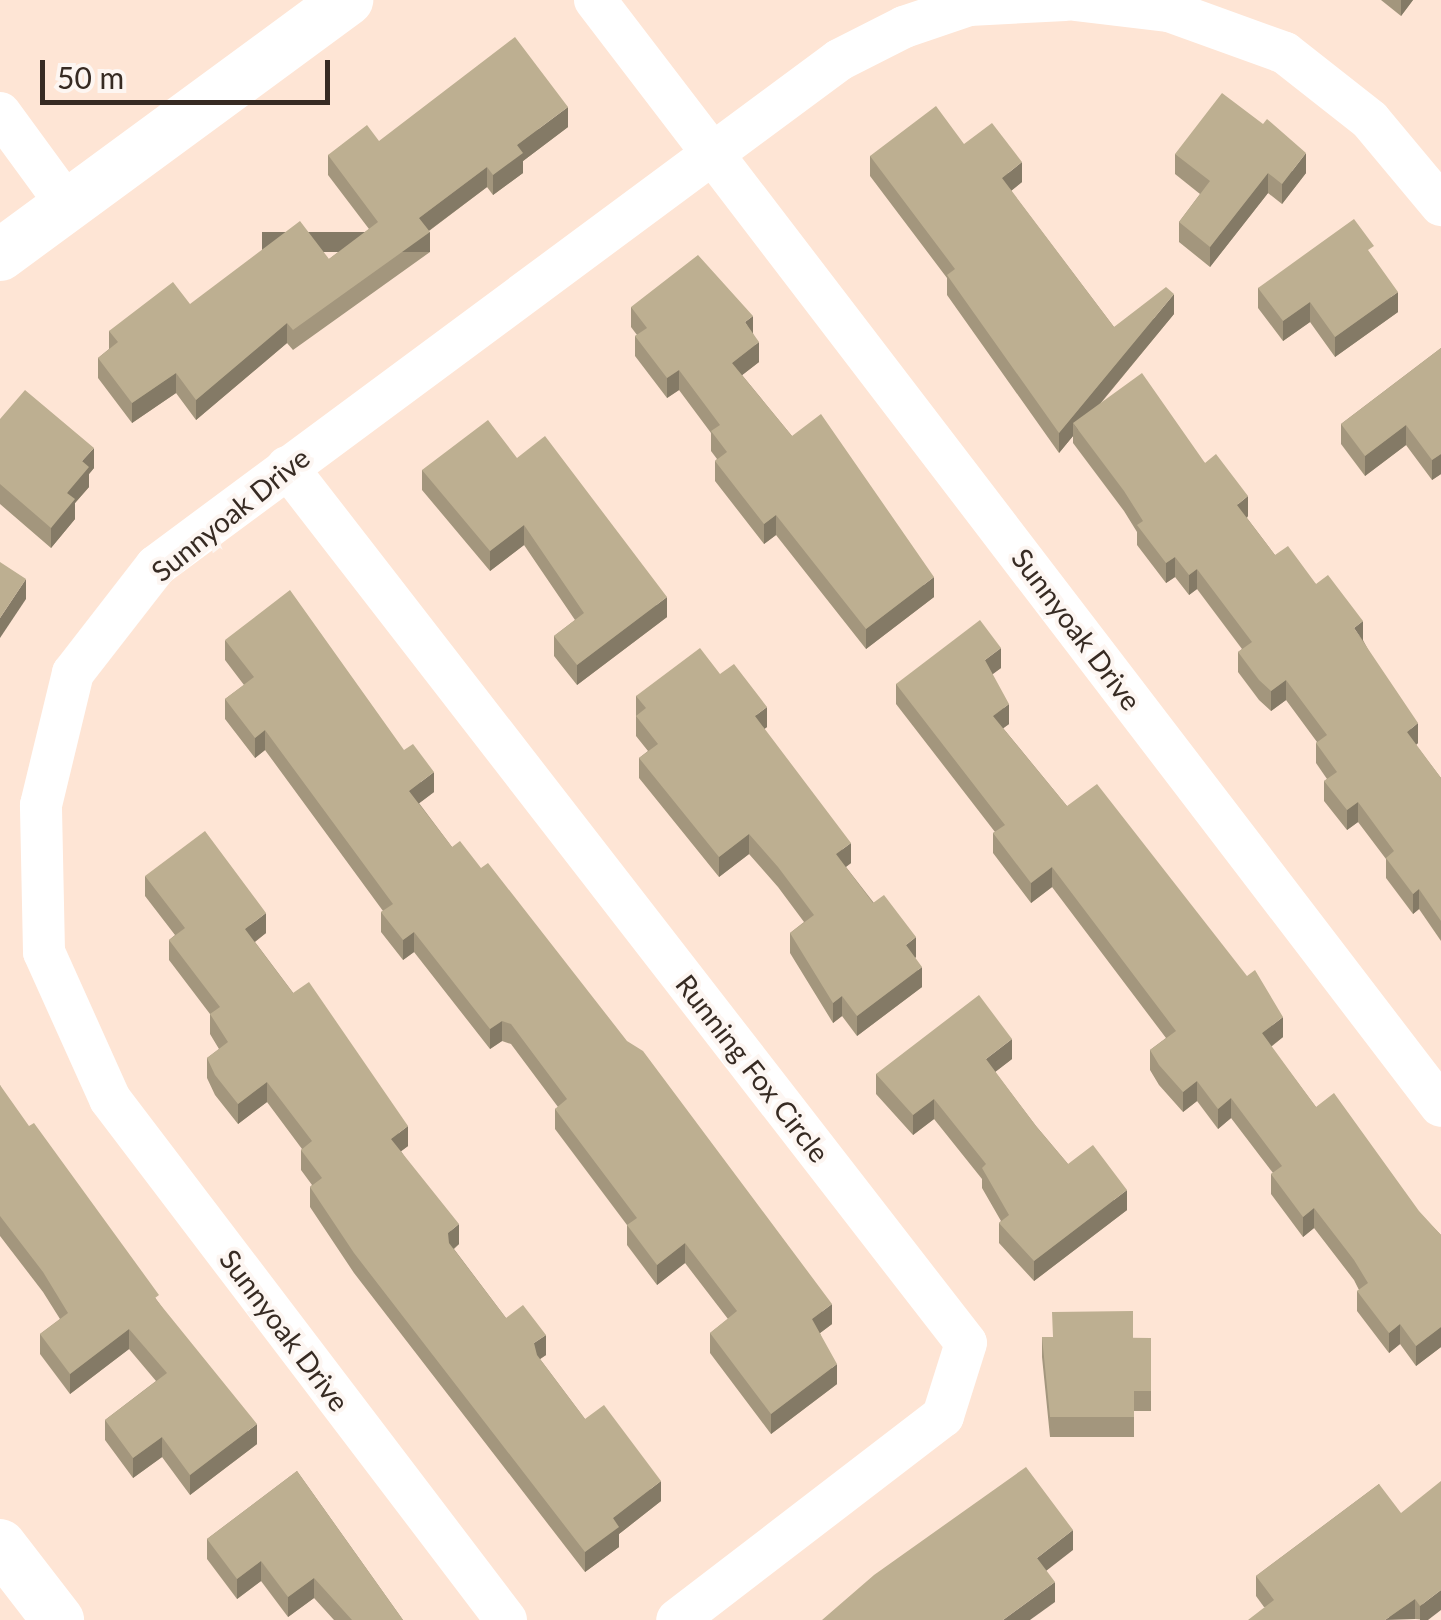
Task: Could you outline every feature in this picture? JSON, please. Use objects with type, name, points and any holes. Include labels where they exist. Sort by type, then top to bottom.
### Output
[{"type":"street","points":[[0,255],[347,0]]},
{"type":"street","name":"Sunnyoak Drive","points":[[596,0],[1441,1106]]},
{"type":"street","name":"Sunnyoak Drive","points":[[506,1620],[110,1100],[44,952],[41,805],[73,673],[156,566],[839,60],[904,27],[969,4],[1066,0]]},
{"type":"street","points":[[1075,0],[1169,11],[1285,53],[1370,120],[1441,205]]},
{"type":"street","points":[[0,113],[68,206]]},
{"type":"street","name":"Running Fox Circle","points":[[287,467],[966,1343],[943,1416],[677,1620]]},
{"type":"street","points":[[0,1546],[58,1620]]},
{"type":"building","points":[[515,37],[568,107],[517,145],[523,153],[493,175],[487,167],[419,218],[430,232],[293,330],[287,323],[196,400],[176,373],[132,403],[98,358],[118,342],[109,331],[173,282],[190,304],[300,221],[329,259],[378,222],[328,155],[367,125],[379,141]]},
{"type":"building","points":[[1222,93],[1263,124],[1267,119],[1306,153],[1282,184],[1268,173],[1210,247],[1179,222],[1210,181],[1175,154]]},
{"type":"building","points":[[936,106],[964,144],[992,123],[1022,162],[1002,178],[1114,327],[1166,287],[1174,294],[1059,433],[947,275],[955,269],[870,156]]},
{"type":"building","points":[[1354,219],[1374,246],[1368,250],[1398,292],[1335,337],[1310,302],[1283,321],[1258,288]]},
{"type":"building","points":[[698,255],[753,316],[745,322],[759,342],[732,363],[792,436],[821,414],[934,577],[866,629],[776,515],[764,524],[715,461],[727,452],[711,431],[720,425],[679,370],[667,378],[635,336],[647,328],[631,307]]},
{"type":"building","points":[[1441,348],[1441,454],[1432,460],[1406,425],[1365,456],[1341,424]]},
{"type":"building","points":[[1142,373],[1205,463],[1216,454],[1248,496],[1237,505],[1275,555],[1288,546],[1316,584],[1328,575],[1363,621],[1354,628],[1418,723],[1407,732],[1441,778],[1441,921],[1419,889],[1413,894],[1386,858],[1394,851],[1358,802],[1347,810],[1324,781],[1337,772],[1316,743],[1327,735],[1286,680],[1271,691],[1259,680],[1238,652],[1252,642],[1197,569],[1189,575],[1175,557],[1166,563],[1137,525],[1143,521],[1124,491],[1073,423]]},
{"type":"building","points":[[25,390],[94,448],[82,461],[89,467],[67,493],[75,499],[51,528],[0,484],[0,419]]},
{"type":"building","points":[[488,420],[517,458],[545,436],[667,597],[577,665],[554,636],[584,613],[524,525],[490,551],[422,470]]},
{"type":"building","points":[[0,562],[26,579],[0,618]]},
{"type":"building","points":[[290,590],[404,750],[413,744],[434,772],[409,791],[452,847],[460,841],[481,868],[488,863],[627,1041],[643,1051],[832,1304],[812,1319],[837,1364],[771,1414],[710,1333],[737,1311],[685,1243],[657,1265],[627,1225],[637,1218],[555,1109],[567,1099],[511,1024],[502,1021],[490,1029],[414,932],[403,940],[381,912],[393,904],[265,730],[255,738],[225,699],[254,677],[225,640]]},
{"type":"building","points":[[980,620],[1001,648],[985,660],[1009,704],[993,716],[1067,806],[1097,784],[1247,976],[1255,970],[1283,1017],[1262,1033],[1316,1107],[1334,1093],[1419,1211],[1441,1235],[1441,1327],[1416,1346],[1400,1324],[1389,1333],[1357,1291],[1368,1283],[1354,1260],[1314,1208],[1303,1217],[1271,1174],[1282,1166],[1231,1098],[1218,1109],[1197,1081],[1183,1092],[1159,1065],[1150,1050],[1176,1031],[1052,867],[1031,883],[993,833],[1005,825],[896,684]]},
{"type":"building","points":[[700,648],[720,674],[734,664],[767,707],[755,716],[851,843],[836,854],[873,903],[884,895],[916,937],[906,945],[922,967],[857,1016],[842,996],[833,1003],[790,933],[814,915],[778,867],[749,834],[719,857],[639,758],[658,744],[636,716],[646,708],[636,696]]},
{"type":"building","points":[[205,831],[266,913],[245,929],[293,993],[309,982],[408,1126],[391,1139],[459,1224],[448,1233],[449,1243],[506,1318],[523,1305],[546,1335],[534,1343],[537,1355],[585,1419],[604,1405],[661,1481],[613,1518],[619,1527],[585,1552],[354,1253],[310,1187],[322,1178],[301,1150],[312,1141],[267,1082],[238,1104],[215,1075],[207,1058],[228,1042],[210,1014],[220,1007],[169,940],[185,928],[145,876]]},
{"type":"building","points":[[979,995],[1012,1039],[986,1059],[1036,1126],[1068,1164],[1093,1145],[1127,1190],[1034,1261],[999,1223],[1009,1215],[982,1168],[986,1164],[934,1099],[913,1115],[876,1074]]},
{"type":"building","points":[[0,1085],[29,1126],[34,1123],[159,1295],[155,1298],[257,1424],[190,1475],[162,1437],[133,1458],[105,1420],[167,1373],[129,1329],[70,1374],[40,1334],[68,1313],[43,1272],[0,1216]]},
{"type":"building","points":[[1133,1311],[1133,1338],[1151,1338],[1151,1391],[1134,1391],[1134,1417],[1050,1417],[1042,1337],[1053,1337],[1052,1312]]},
{"type":"building","points":[[1026,1467],[1073,1530],[1037,1558],[1055,1582],[1003,1620],[822,1620],[874,1575]]},
{"type":"building","points":[[297,1471],[403,1620],[352,1620],[314,1578],[288,1597],[261,1561],[237,1579],[207,1539]]},
{"type":"building","points":[[1441,1481],[1441,1590],[1420,1606],[1415,1599],[1385,1620],[1248,1620],[1274,1600],[1256,1576],[1379,1484],[1401,1513]]}]
